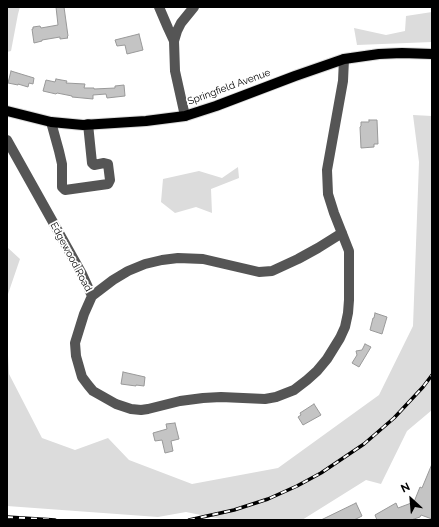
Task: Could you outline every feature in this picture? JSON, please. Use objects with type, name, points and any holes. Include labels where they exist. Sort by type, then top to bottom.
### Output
[{"type":"main road","name":"Springfield Avenue","points":[[7,111],[51,122],[88,124],[146,121],[185,116],[344,59],[379,54],[432,54]]},
{"type":"street","points":[[159,7],[174,41]]},
{"type":"street","points":[[185,116],[175,71],[174,41],[181,23],[194,7]]},
{"type":"street","name":"Edgewood Road","points":[[7,140],[82,274],[92,296],[84,314],[75,344],[76,356],[82,377],[88,385],[100,395],[116,404],[131,409],[148,409],[180,401],[203,398],[221,397],[265,399],[276,397],[294,390],[317,371],[337,343],[345,327],[348,313],[350,300],[349,251],[328,194],[327,170],[343,81],[344,59]]},
{"type":"street","points":[[51,122],[62,164],[62,186],[65,190],[108,184],[110,180],[108,164],[104,163],[94,165],[92,163],[88,124]]},
{"type":"street","points":[[92,296],[128,271],[145,264],[162,260],[178,258],[203,260],[259,272],[272,271],[298,259],[342,233]]},
{"type":"shaded area","points":[[7,7],[20,7],[11,51],[7,52]]},
{"type":"shaded area","points":[[432,12],[432,42],[357,45],[354,28],[386,35],[405,31],[406,16]]},
{"type":"shaded area","points":[[413,115],[432,116],[432,410],[407,431],[381,484],[366,480],[302,520],[226,520],[186,512],[158,517],[7,506],[7,335],[9,374],[42,438],[75,450],[108,438],[129,460],[192,484],[278,468],[379,395],[413,326],[419,162]]},
{"type":"shaded area","points":[[238,167],[239,178],[211,189],[212,213],[196,207],[175,213],[161,202],[163,179],[199,171],[222,178]]},
{"type":"shaded area","points":[[7,247],[20,259],[7,297]]},
{"type":"building","points":[[56,7],[64,7],[68,38],[60,39],[60,37],[34,43],[33,27],[40,26],[41,28],[58,25]]},
{"type":"building","points":[[139,34],[143,50],[127,54],[125,45],[117,46],[115,40]]},
{"type":"building","points":[[11,71],[34,78],[33,84],[29,83],[28,87],[8,83]]},
{"type":"building","points":[[56,79],[67,81],[66,83],[85,84],[84,88],[94,89],[115,88],[115,86],[124,85],[125,96],[107,98],[106,94],[93,95],[93,99],[72,97],[43,91],[46,80],[55,82]]},
{"type":"building","points":[[369,120],[377,120],[378,144],[374,144],[374,147],[361,148],[361,122],[369,122]]},
{"type":"building","points":[[375,313],[387,317],[382,334],[370,330]]},
{"type":"building","points":[[365,344],[371,347],[359,367],[352,363],[357,355],[356,351],[362,350]]},
{"type":"building","points":[[123,372],[145,377],[144,386],[121,384]]},
{"type":"building","points":[[314,404],[321,415],[303,425],[298,417],[301,415],[300,413]]},
{"type":"building","points":[[175,423],[179,439],[171,441],[173,451],[165,453],[162,440],[155,441],[153,433],[167,429],[166,424]]},
{"type":"building","points":[[432,464],[432,519],[421,515],[420,517],[411,520],[377,520],[375,515],[396,503],[398,508],[414,502],[420,487],[422,488]]},
{"type":"building","points":[[356,503],[362,516],[354,520],[321,520]]},
{"type":"railway","points":[[189,520],[234,510],[268,499],[321,473],[364,444],[394,418],[423,387],[432,375]]},
{"type":"railway","points":[[7,517],[55,520]]}]
